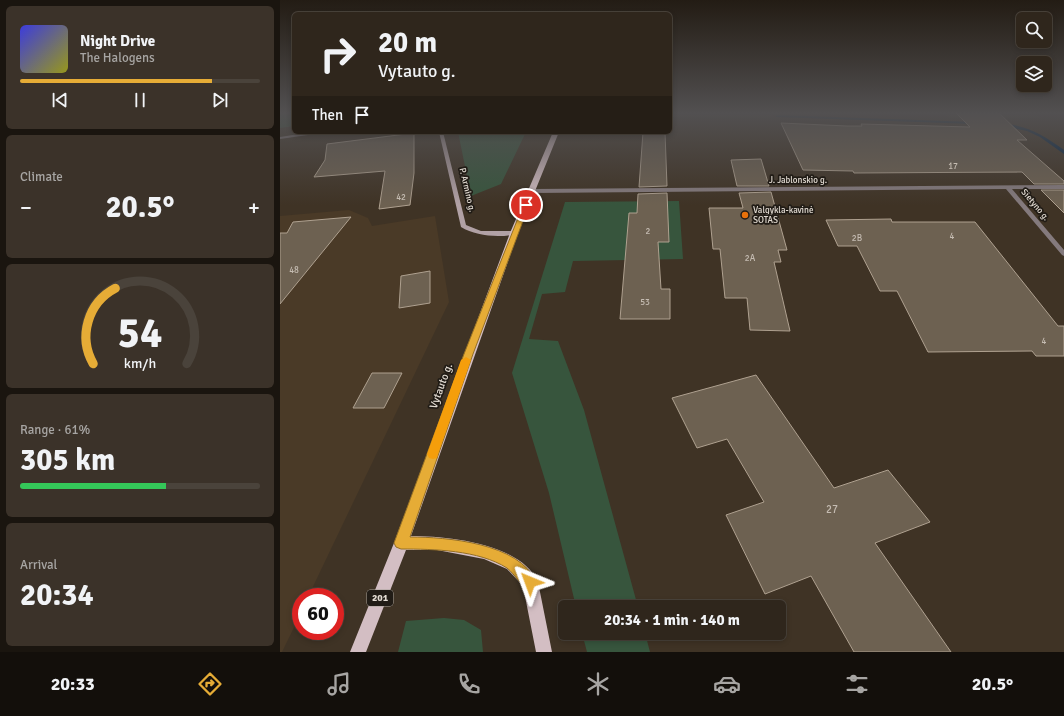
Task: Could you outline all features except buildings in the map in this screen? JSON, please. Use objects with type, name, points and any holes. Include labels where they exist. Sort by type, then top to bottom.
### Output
[{"type":"main road","name":"P. Armino g.","points":[[444,143],[463,226],[469,230],[478,232],[514,233]]},
{"type":"main road","name":"Vytauto g.","points":[[358,652],[401,543],[468,354],[514,233],[551,143]]},
{"type":"main road","points":[[401,543],[437,543],[486,552],[512,564],[530,582],[544,652]]},
{"type":"street","name":"Sietyno g.","points":[[1007,187],[1064,254]]},
{"type":"street","name":"J. Jablonskio g.","points":[[532,190],[1064,187]]},
{"type":"shaded area","points":[[349,210],[368,218],[372,226],[435,216],[449,302],[312,588],[292,588],[292,631],[282,652],[280,652],[280,216]]},
{"type":"green space","points":[[460,143],[521,143],[501,184],[471,196]]},
{"type":"green space","points":[[679,201],[683,259],[573,261],[565,292],[542,294],[529,339],[558,341],[584,410],[636,600],[574,600],[549,493],[512,373],[565,202]]},
{"type":"green space","points":[[444,618],[464,620],[481,630],[483,652],[398,652],[406,621]]},
{"type":"green space","points":[[584,640],[647,640],[650,652],[587,652]]},
{"type":"waterway","points":[[1052,143],[1064,152]]},
{"type":"slow traffic","points":[[433,454],[466,360]]},
{"type":"place","name":"Valgykla-kavinė SOTAS","points":[[745,215]]},
{"type":"route","points":[[526,205],[468,354],[401,543],[437,543],[486,552],[512,564],[530,582]]}]
